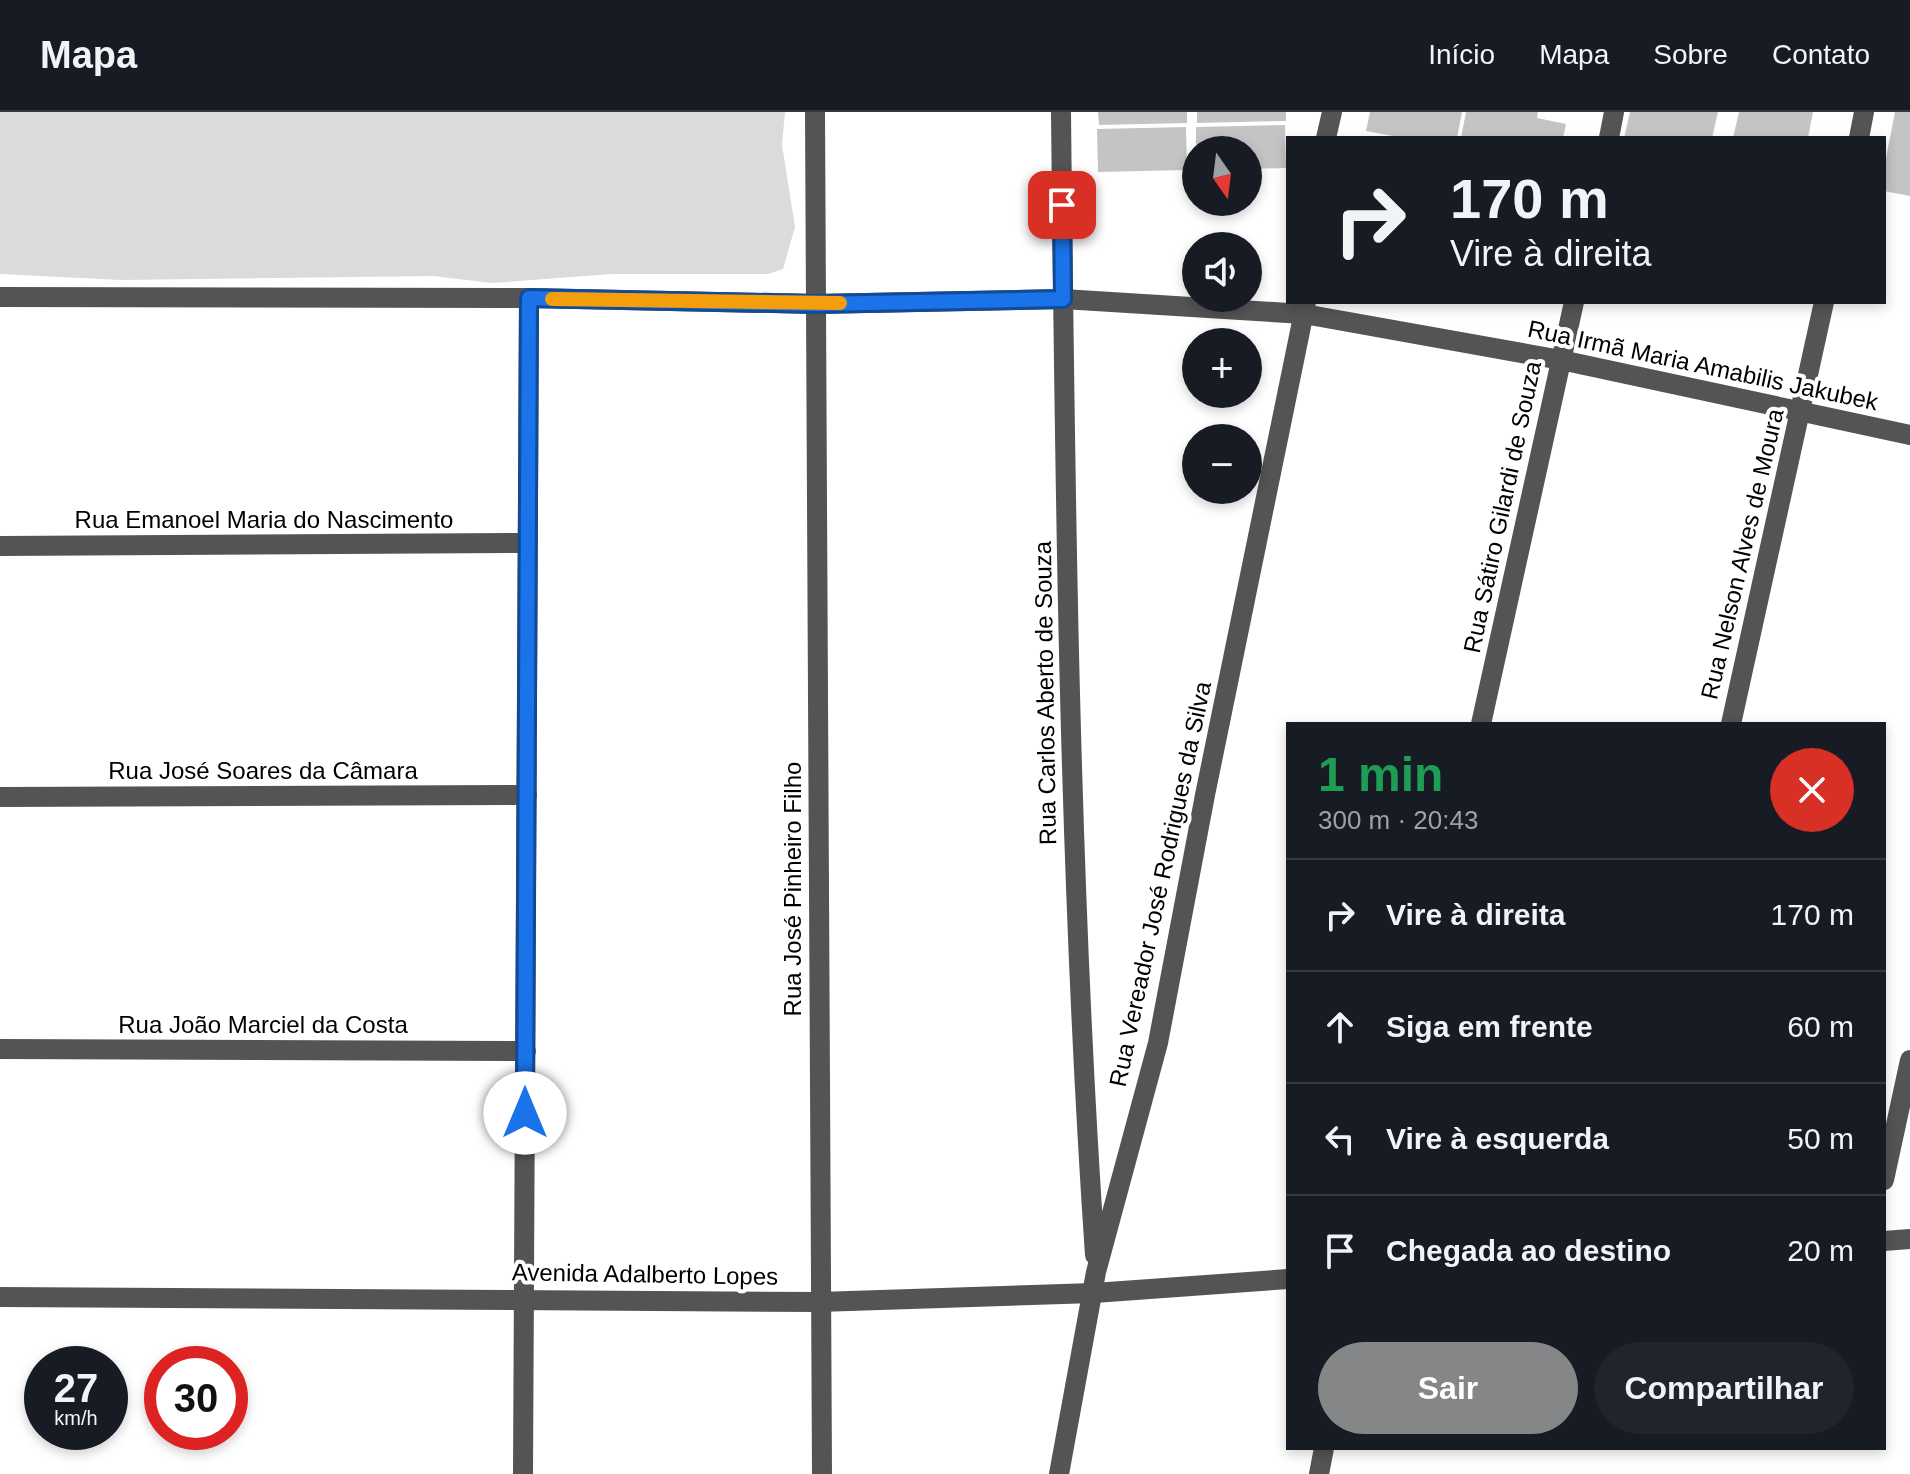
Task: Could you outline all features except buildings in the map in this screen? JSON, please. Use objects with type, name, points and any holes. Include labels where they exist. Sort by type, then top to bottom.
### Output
[{"type":"street","name":"Rua José Pinheiro Filho","points":[[815,112],[822,1474]]},
{"type":"street","name":"Rua Carlos Aberto de Souza","points":[[1061,112],[1080,1027],[1096,1272]]},
{"type":"street","points":[[1323,112],[1325,136]]},
{"type":"street","points":[[1326,136],[1332,112]]},
{"type":"street","points":[[1609,136],[1614,112]]},
{"type":"street","points":[[1859,136],[1864,112]]},
{"type":"street","name":"Rua Irmã Maria Amabilis Jakubek","points":[[0,297],[529,298],[816,304],[1063,299],[1305,308],[1910,435]]},
{"type":"street","points":[[523,1474],[529,298]]},
{"type":"street","name":"Rua Sátiro Gilardi de Souza","points":[[1481,722],[1574,304]]},
{"type":"street","name":"Rua Nelson Alves de Moura","points":[[1731,722],[1824,304]]},
{"type":"street","name":"Rua Vereador José Rodrigues da Silva","points":[[1059,1474],[1096,1272],[1158,1043],[1205,795],[1305,308]]},
{"type":"street","name":"Rua Emanoel Maria do Nascimento","points":[[0,546],[528,543]]},
{"type":"street","name":"Rua José Soares da Câmara","points":[[0,797],[527,795]]},
{"type":"street","name":"Rua João Marciel da Costa","points":[[0,1049],[526,1051]]},
{"type":"street","points":[[1886,1171],[1910,1060]]},
{"type":"street","points":[[1886,1241],[1910,1239]]},
{"type":"street","name":"Avenida Adalberto Lopes","points":[[0,1297],[819,1302],[1094,1293],[1286,1279]]},
{"type":"street","points":[[1319,1474],[1324,1450]]},
{"type":"shaded area","points":[[0,112],[785,112],[782,145],[795,227],[783,269],[768,274],[612,274],[492,283],[433,276],[121,280],[0,274]]},
{"type":"slow traffic","points":[[552,299],[840,303]]},
{"type":"route","points":[[525,1113],[529,298],[816,304],[1063,299],[1062,205]]}]
